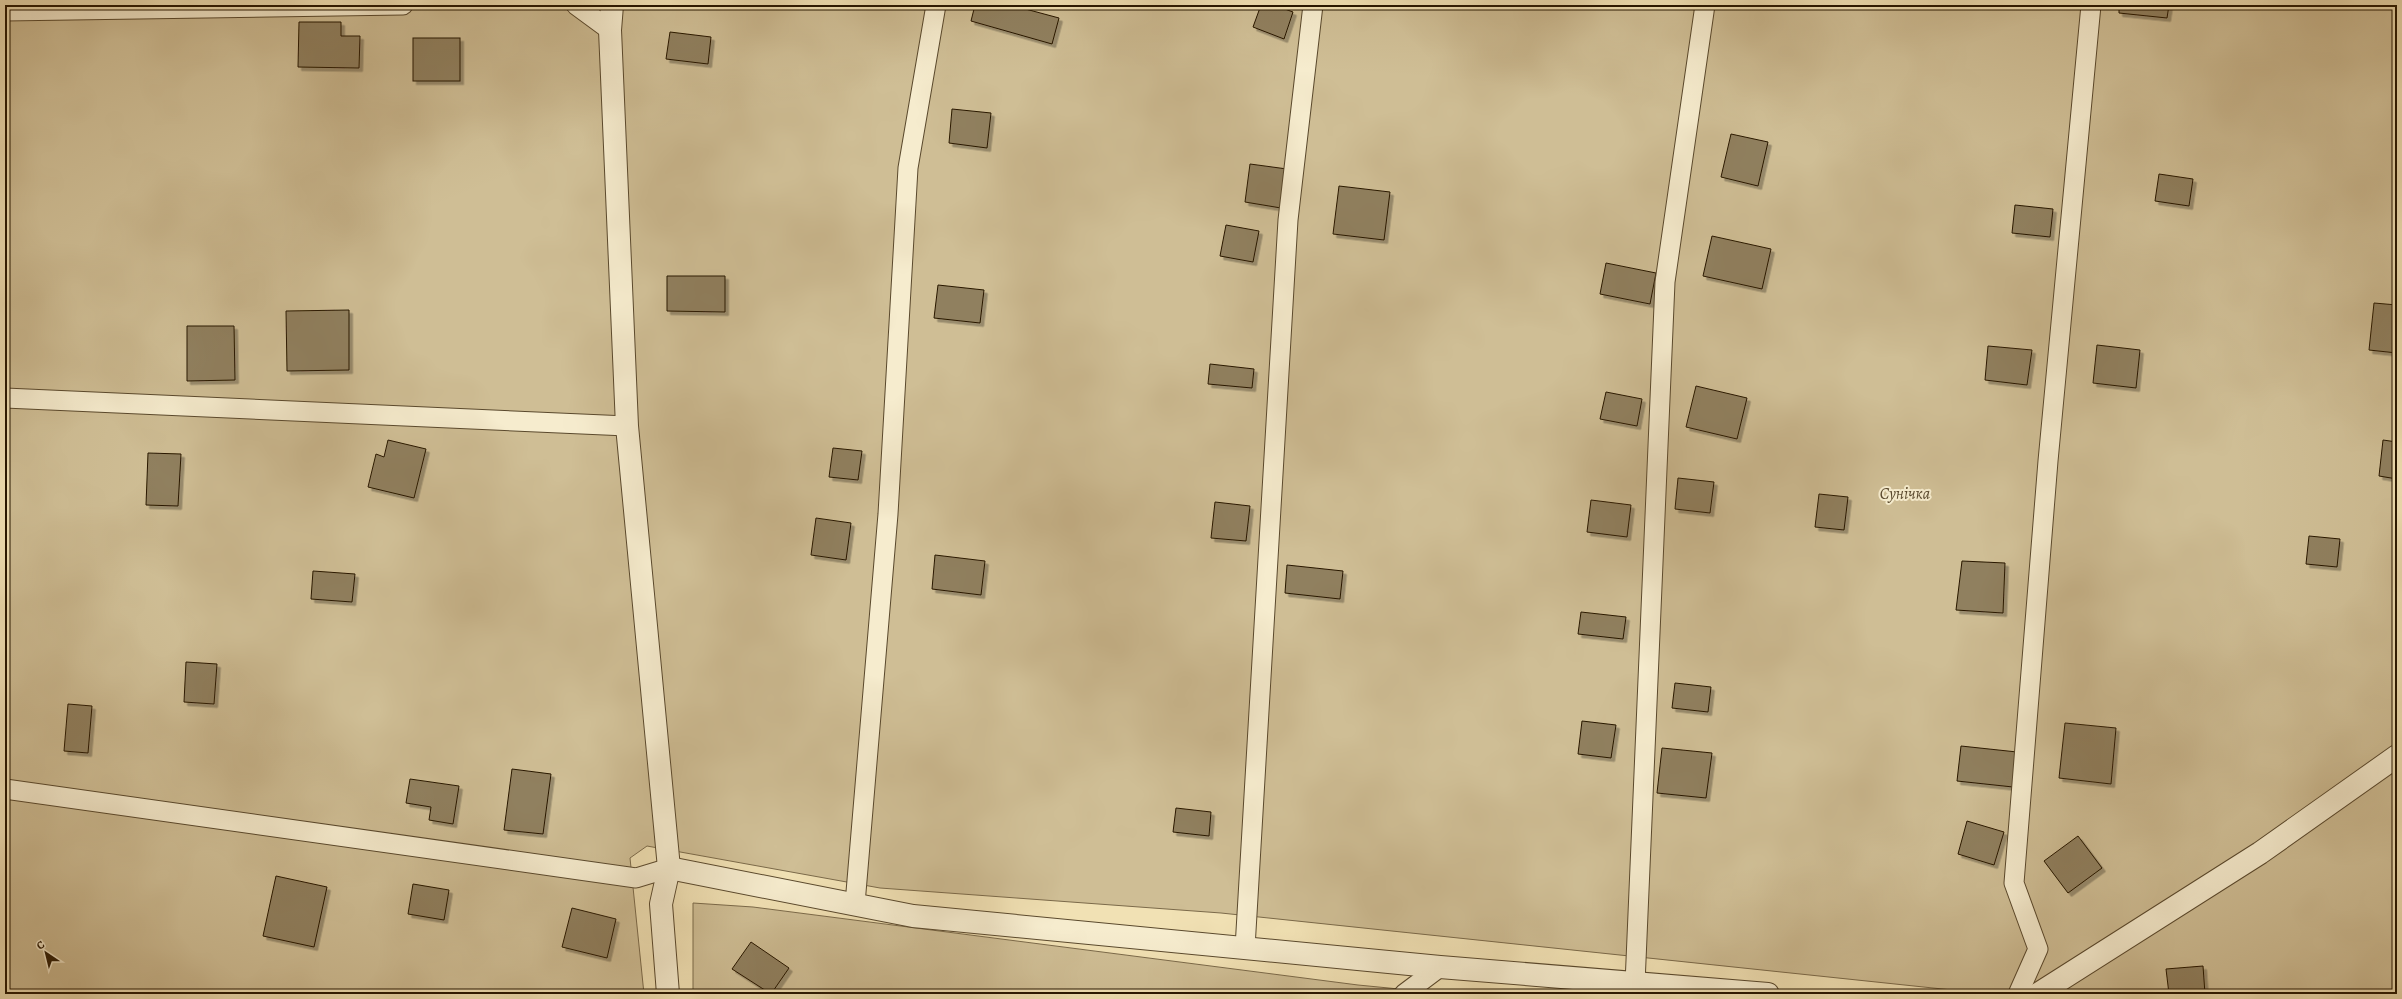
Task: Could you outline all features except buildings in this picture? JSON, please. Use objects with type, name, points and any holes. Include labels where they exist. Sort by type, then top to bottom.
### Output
[{"type":"street","points":[[612,5],[610,30],[627,426],[669,868],[661,904],[668,994]]},
{"type":"street","points":[[2038,994],[2260,853],[2397,756]]},
{"type":"street","points":[[669,868],[913,916],[1440,967],[1768,994]]},
{"type":"lane","points":[[5,11],[403,5]]},
{"type":"lane","points":[[576,5],[610,30]]},
{"type":"lane","points":[[855,904],[888,514],[908,168],[936,5]]},
{"type":"lane","points":[[1245,948],[1288,220],[1313,5]]},
{"type":"lane","points":[[1635,984],[1665,282],[1705,5]]},
{"type":"lane","points":[[2018,994],[2038,949],[2014,883],[2048,461],[2091,5]]},
{"type":"lane","points":[[5,398],[627,426]]},
{"type":"lane","points":[[5,789],[636,878],[669,868]]},
{"type":"lane","points":[[1404,994],[1440,967]]},
{"type":"green space","name":"Сунічка","points":[[5,5],[2397,5],[2397,994],[1990,994],[1221,913],[880,888],[647,846],[630,858],[644,994],[5,994]]},
{"type":"green space","points":[[693,903],[753,907],[1358,985],[1450,994],[693,994]]}]
